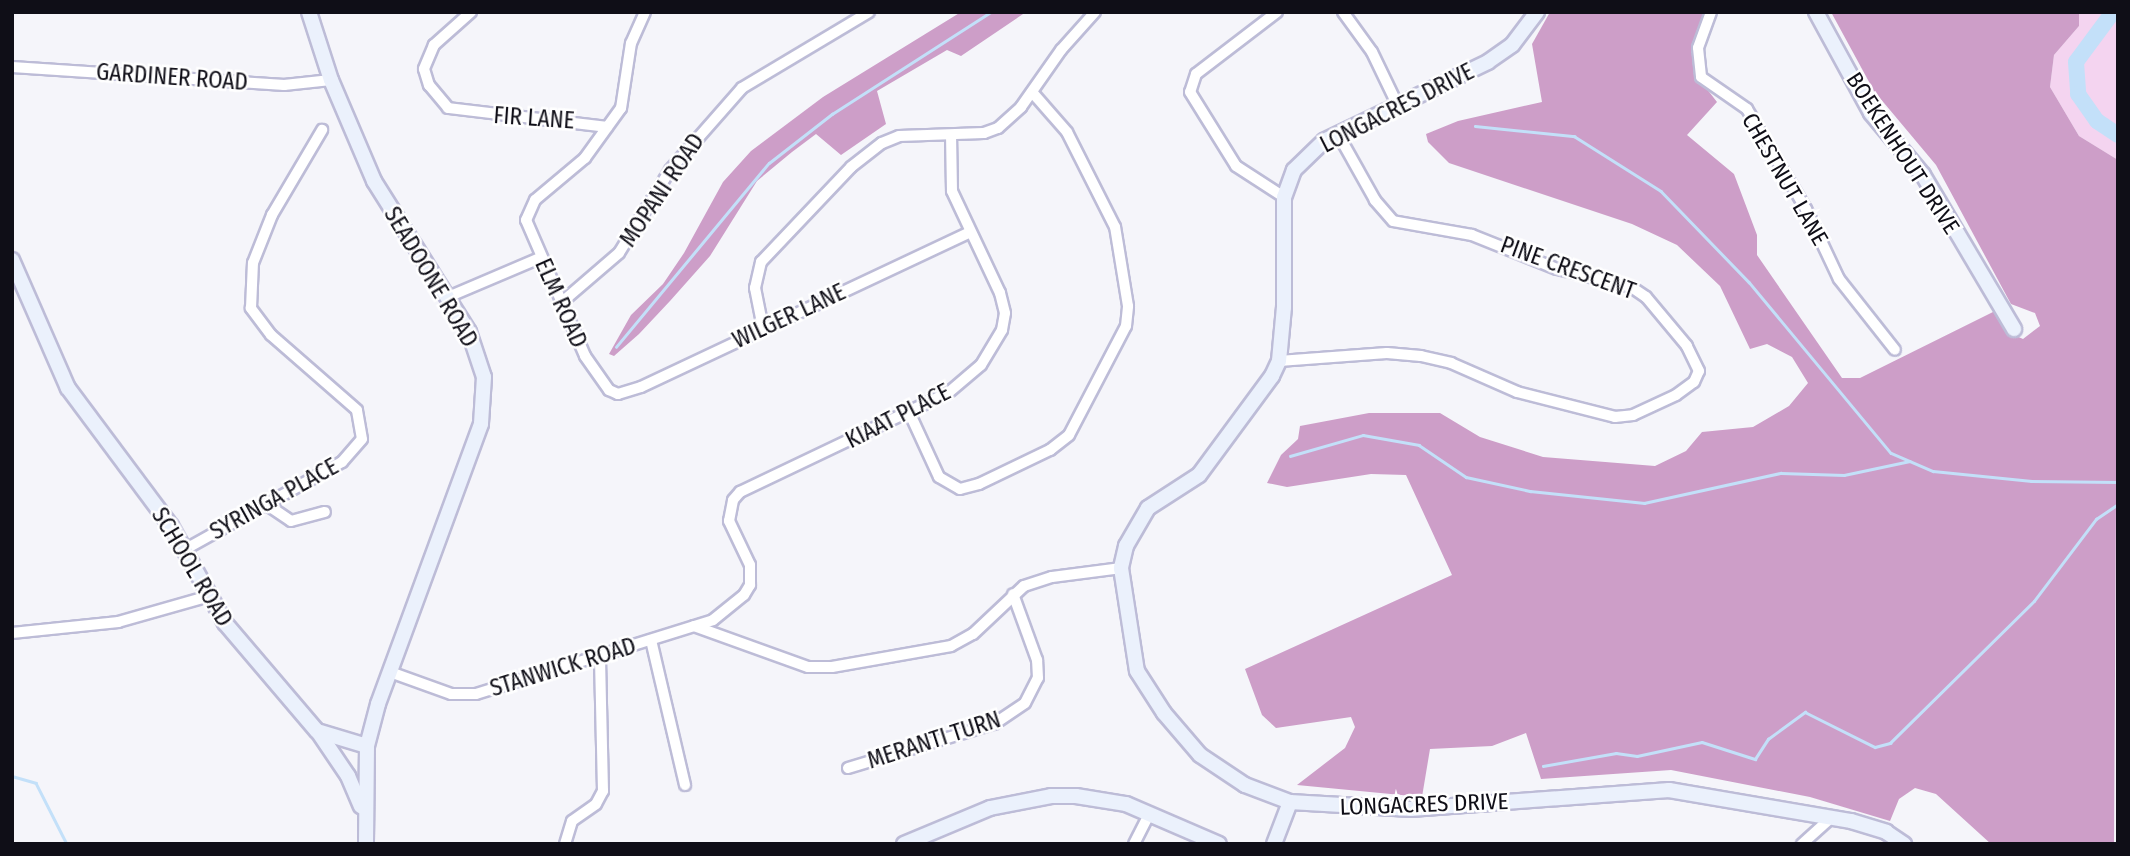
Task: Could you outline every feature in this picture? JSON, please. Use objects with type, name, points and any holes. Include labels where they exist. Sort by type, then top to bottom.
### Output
[{"type":"street","name":"SEADOONE ROAD","points":[[309,12],[331,80],[374,181],[448,297],[478,356],[484,377],[483,411],[390,672],[367,746]]},
{"type":"street","name":"FIR LANE","points":[[471,12],[434,45],[424,69],[439,100],[460,113],[607,127]]},
{"type":"street","points":[[607,127],[626,96],[631,43],[645,12]]},
{"type":"street","name":"MOPANI ROAD","points":[[562,302],[619,253],[670,170],[742,88],[869,12]]},
{"type":"street","points":[[763,328],[756,276],[771,248],[851,167],[883,143],[899,136],[951,135],[998,128],[1032,92],[1095,12]]},
{"type":"street","points":[[1277,12],[1196,74],[1191,92],[1236,166],[1284,197]]},
{"type":"street","points":[[1343,12],[1372,52],[1397,104]]},
{"type":"street","name":"LONGACRES DRIVE","points":[[1537,12],[1512,45],[1488,62],[1338,134],[1294,170],[1284,197],[1284,307],[1279,360],[1263,390],[1199,475],[1148,508],[1135,524],[1121,568],[1137,671],[1185,740],[1221,771],[1290,802],[1411,809],[1657,789],[1867,824],[1904,844]]},
{"type":"street","name":"CHESTNUT LANE","points":[[1711,12],[1698,48],[1701,77],[1747,109],[1806,209],[1839,279],[1895,350]]},
{"type":"street","name":"BOEKENHOUT DRIVE","points":[[1816,12],[1871,113],[1918,168],[2014,329]]},
{"type":"street","name":"GARDINER ROAD","points":[[12,67],[284,85],[331,80]]},
{"type":"street","points":[[910,414],[939,477],[960,489],[979,484],[1051,450],[1069,435],[1126,327],[1128,306],[1115,227],[1067,132],[1032,92]]},
{"type":"street","name":"ELM ROAD","points":[[607,127],[585,158],[535,200],[526,220],[540,258],[593,372],[609,390]]},
{"type":"street","name":"SYRINGA PLACE","points":[[184,550],[342,462],[362,439],[357,410],[271,335],[251,308],[253,263],[278,204],[322,130]]},
{"type":"street","name":"PINE CRESCENT","points":[[1279,360],[1387,353],[1421,356],[1451,363],[1517,392],[1615,417],[1633,415],[1676,396],[1694,382],[1699,371],[1687,346],[1646,297],[1631,287],[1557,269],[1472,234],[1393,221],[1375,200],[1338,134]]},
{"type":"street","name":"KIAAT PLACE","points":[[732,606],[744,595],[752,575],[729,521],[733,500],[740,492],[910,414],[965,381],[1002,330],[1005,313],[1000,293],[951,191],[951,135]]},
{"type":"street","name":"WILGER LANE","points":[[609,390],[628,392],[969,233]]},
{"type":"street","points":[[448,297],[540,258]]},
{"type":"street","name":"SCHOOL ROAD","points":[[12,260],[68,388],[184,550],[206,597],[317,731],[348,776],[365,817]]},
{"type":"street","points":[[266,505],[291,521],[325,512]]},
{"type":"street","points":[[694,626],[818,668],[951,646],[973,634],[1013,594],[1052,577],[1121,568]]},
{"type":"street","name":"MERANTI TURN","points":[[848,768],[994,724],[1025,703],[1038,678],[1037,660],[1013,594]]},
{"type":"street","points":[[12,633],[118,622],[206,597]]},
{"type":"street","name":"STANWICK ROAD","points":[[390,672],[462,696],[694,626],[732,606]]},
{"type":"street","points":[[651,640],[685,785]]},
{"type":"street","points":[[565,844],[572,821],[596,804],[603,791],[600,655]]},
{"type":"street","points":[[317,731],[367,746],[366,844]]},
{"type":"street","points":[[904,844],[967,816],[1051,796],[1100,798],[1150,813],[1219,844]]},
{"type":"street","points":[[1273,844],[1290,802]]},
{"type":"street","points":[[1134,844],[1150,813]]},
{"type":"street","points":[[1802,844],[1830,818]]},
{"type":"shaded area","points":[[961,12],[1026,12],[961,56],[947,50],[877,91],[886,124],[841,155],[816,134],[792,152],[757,181],[710,256],[670,301],[614,356],[609,354],[631,315],[663,284],[684,253],[723,182],[751,151],[823,97]]},
{"type":"shaded area","points":[[1550,12],[1707,12],[1693,60],[1696,75],[1717,102],[1687,135],[1734,174],[1757,235],[1757,255],[1842,378],[1860,378],[1995,311],[2014,335],[2023,339],[2040,326],[2035,313],[2011,304],[1936,165],[1874,91],[1831,12],[2079,12],[2079,26],[2054,55],[2050,87],[2079,136],[2118,160],[2114,844],[1991,844],[1936,794],[1915,788],[1899,799],[1890,821],[1810,797],[1671,770],[1541,779],[1526,733],[1492,746],[1430,749],[1422,797],[1297,785],[1345,748],[1355,727],[1351,717],[1276,728],[1262,715],[1245,669],[1452,575],[1406,475],[1371,474],[1287,487],[1267,483],[1281,455],[1298,439],[1300,426],[1369,413],[1440,413],[1480,437],[1543,457],[1655,466],[1686,451],[1702,432],[1753,427],[1789,406],[1808,383],[1792,357],[1767,344],[1750,349],[1720,286],[1677,245],[1632,224],[1449,163],[1428,142],[1426,134],[1458,121],[1542,102],[1532,44]]},
{"type":"shaded area","points":[[2079,12],[2118,12],[2118,160],[2079,136],[2050,87],[2054,55],[2079,26]]},
{"type":"waterway","points":[[616,347],[769,163],[832,114],[991,12]]},
{"type":"waterway","points":[[2113,12],[2076,62],[2078,94],[2097,121],[2118,135]]},
{"type":"waterway","points":[[1475,126],[1574,136],[1661,191],[1749,282],[1891,453],[1933,471],[2031,481],[2118,482]]},
{"type":"waterway","points":[[1290,456],[1363,435],[1419,445],[1466,477],[1530,491],[1644,503],[1781,473],[1844,475],[1910,461]]},
{"type":"waterway","points":[[1543,766],[1616,753],[1637,756],[1702,742],[1755,759],[1768,739],[1805,712],[1875,747],[1890,743],[2034,601],[2096,519],[2118,504]]},
{"type":"waterway","points":[[12,776],[36,783],[67,844]]}]
